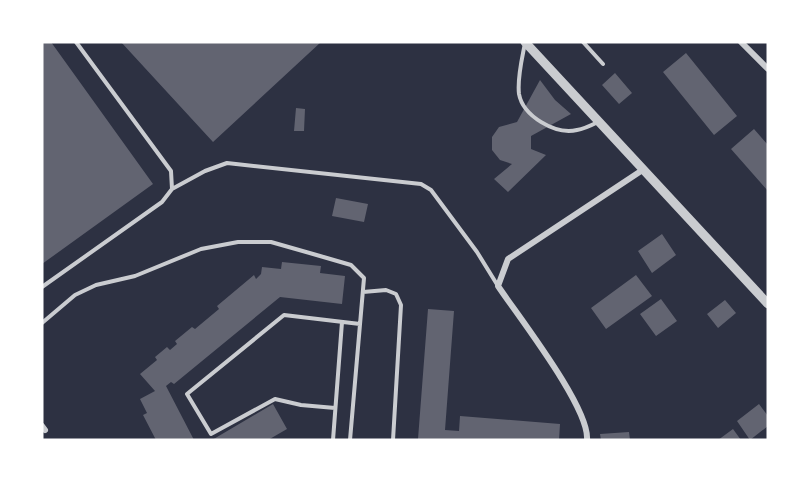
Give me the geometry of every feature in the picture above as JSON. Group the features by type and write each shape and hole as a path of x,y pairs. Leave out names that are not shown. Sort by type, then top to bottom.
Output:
{"street":[{"path":"525,42 768,304"},
{"path":"741,42 768,69"},
{"path":"587,440 588,436 581,412 498,286 508,259 644,169"}],"lane":[{"path":"76,42 171,171 172,189"},
{"path":"525,42 519,92 521,100 535,117 551,128 565,131 576,130 599,122"},
{"path":"583,42 603,64"},
{"path":"42,287 162,202 172,189 205,171 227,163 421,184 431,190 477,252 498,286"},
{"path":"42,323 75,295 96,285 135,276 201,249 238,243 271,242 351,265 364,278 350,440"},
{"path":"363,292 386,290 396,294 401,305 393,440"},
{"path":"335,408 301,405 275,399 211,434 187,394 284,315 360,324"},
{"path":"333,440 342,322"}],"building":[{"path":"42,42 51,42 153,184 42,264"},
{"path":"121,42 321,42 213,142"},
{"path":"686,53 737,116 714,135 663,72"},
{"path":"615,73 632,93 619,104 602,85"},
{"path":"540,80 555,100 571,114 531,136 531,149 546,155 508,192 494,179 512,164 500,160 492,150 492,137 499,127 517,122"},
{"path":"296,108 305,109 304,131 294,131"},
{"path":"754,129 768,145 768,191 731,149"},
{"path":"336,198 368,204 364,222 332,216"},
{"path":"662,234 676,255 652,273 638,251"},
{"path":"282,262 321,266 320,273 345,276 342,304 280,297 174,384 171,382 166,386 194,440 156,440 143,415 147,413 140,399 155,391 140,374 157,360 155,357 167,347 170,350 177,344 175,341 192,327 195,329 219,309 217,306 254,275 256,279 261,274 262,267 281,269"},
{"path":"636,275 652,296 606,329 591,308"},
{"path":"661,299 677,321 656,336 640,314"},
{"path":"725,300 736,313 718,328 707,314"},
{"path":"428,309 454,311 445,430 459,431 460,416 560,424 559,440 418,439"},
{"path":"273,404 287,429 268,440 212,440"},
{"path":"759,404 768,416 768,426 750,440 737,421"},
{"path":"733,429 741,440 718,440"},
{"path":"629,432 630,440 601,440 600,434"}]}
